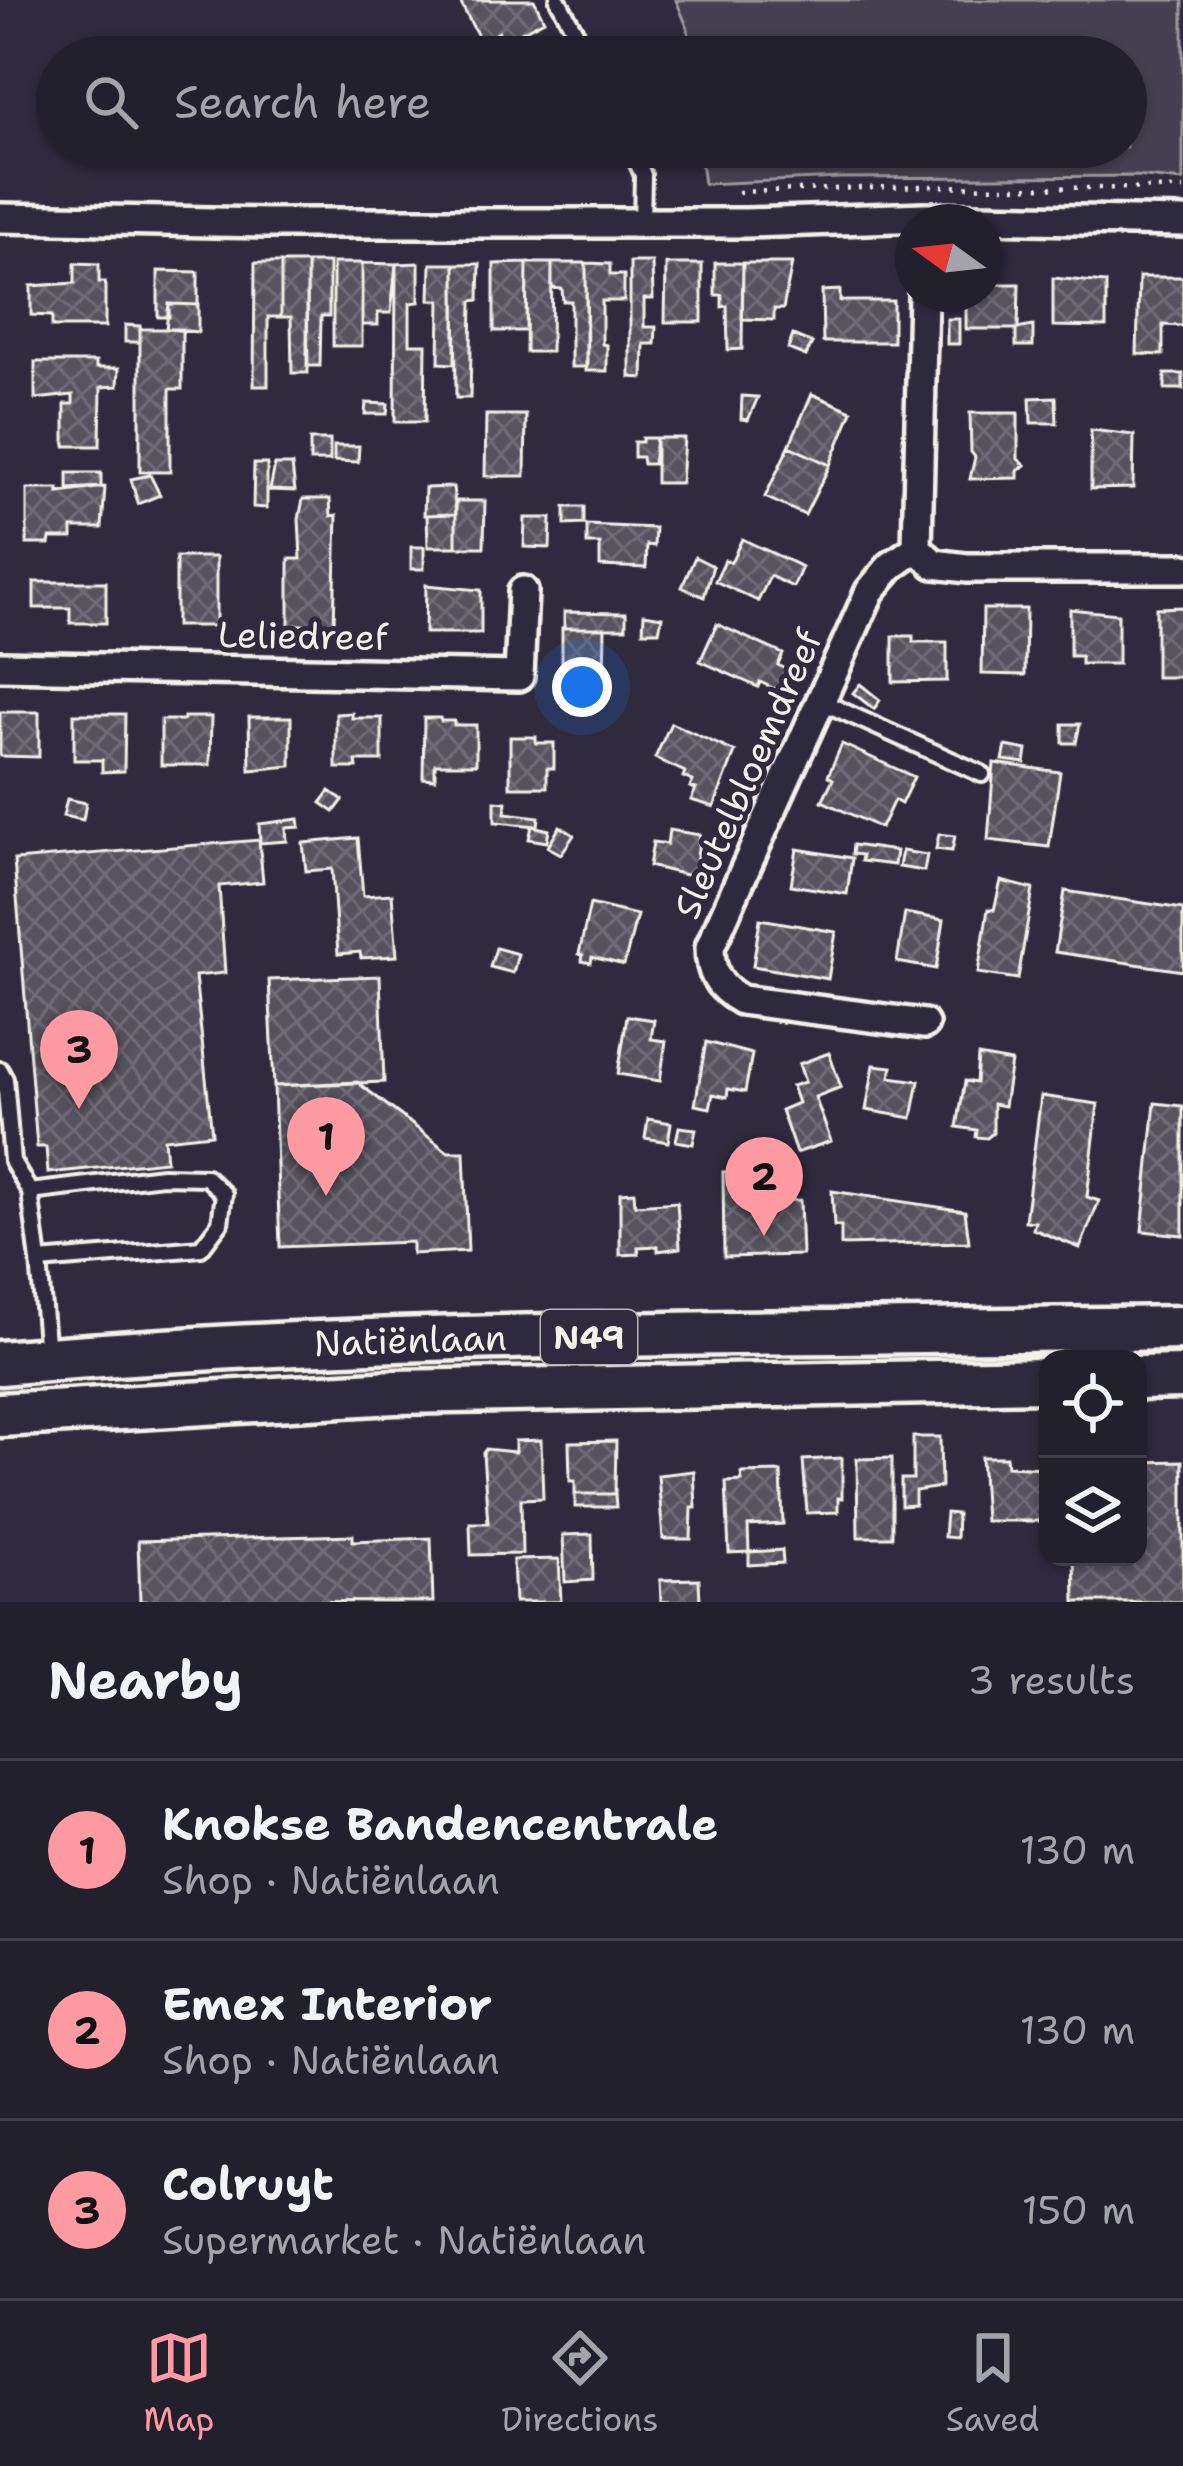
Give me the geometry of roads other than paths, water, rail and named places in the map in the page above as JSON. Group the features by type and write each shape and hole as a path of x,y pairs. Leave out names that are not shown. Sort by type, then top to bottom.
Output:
{"main road":[{"name":"Natiënlaan","path":"0,1364 391,1340 1183,1328"},
{"path":"1147,1378 1183,1377"},
{"name":"Natiënlaan","path":"0,1414 394,1392 1039,1380"}],"street":[{"path":"0,218 268,224 895,219"},
{"path":"1003,220 1183,222"},
{"path":"923,312 917,548 934,564 967,568 1183,568"},
{"name":"Sleutelbloemdreef","path":"917,548 891,566 870,591 722,916 710,947 710,970 724,991 741,1000 924,1024"},
{"name":"Leliedreef","path":"0,665 519,676 523,591"}],"lane":[{"path":"558,0 578,36"},
{"path":"640,168 642,223"},
{"path":"820,701 982,774"},
{"path":"0,1070 5,1079 11,1161 30,1192 47,1359"},
{"path":"30,1192 162,1176 206,1177 224,1194 220,1223 201,1248 39,1261"}],"place":[{"name":"Colruyt","path":"79,1109"},
{"name":"Knokse Bandencentrale","path":"326,1196"},
{"name":"Emex Interior","path":"764,1236"}]}
